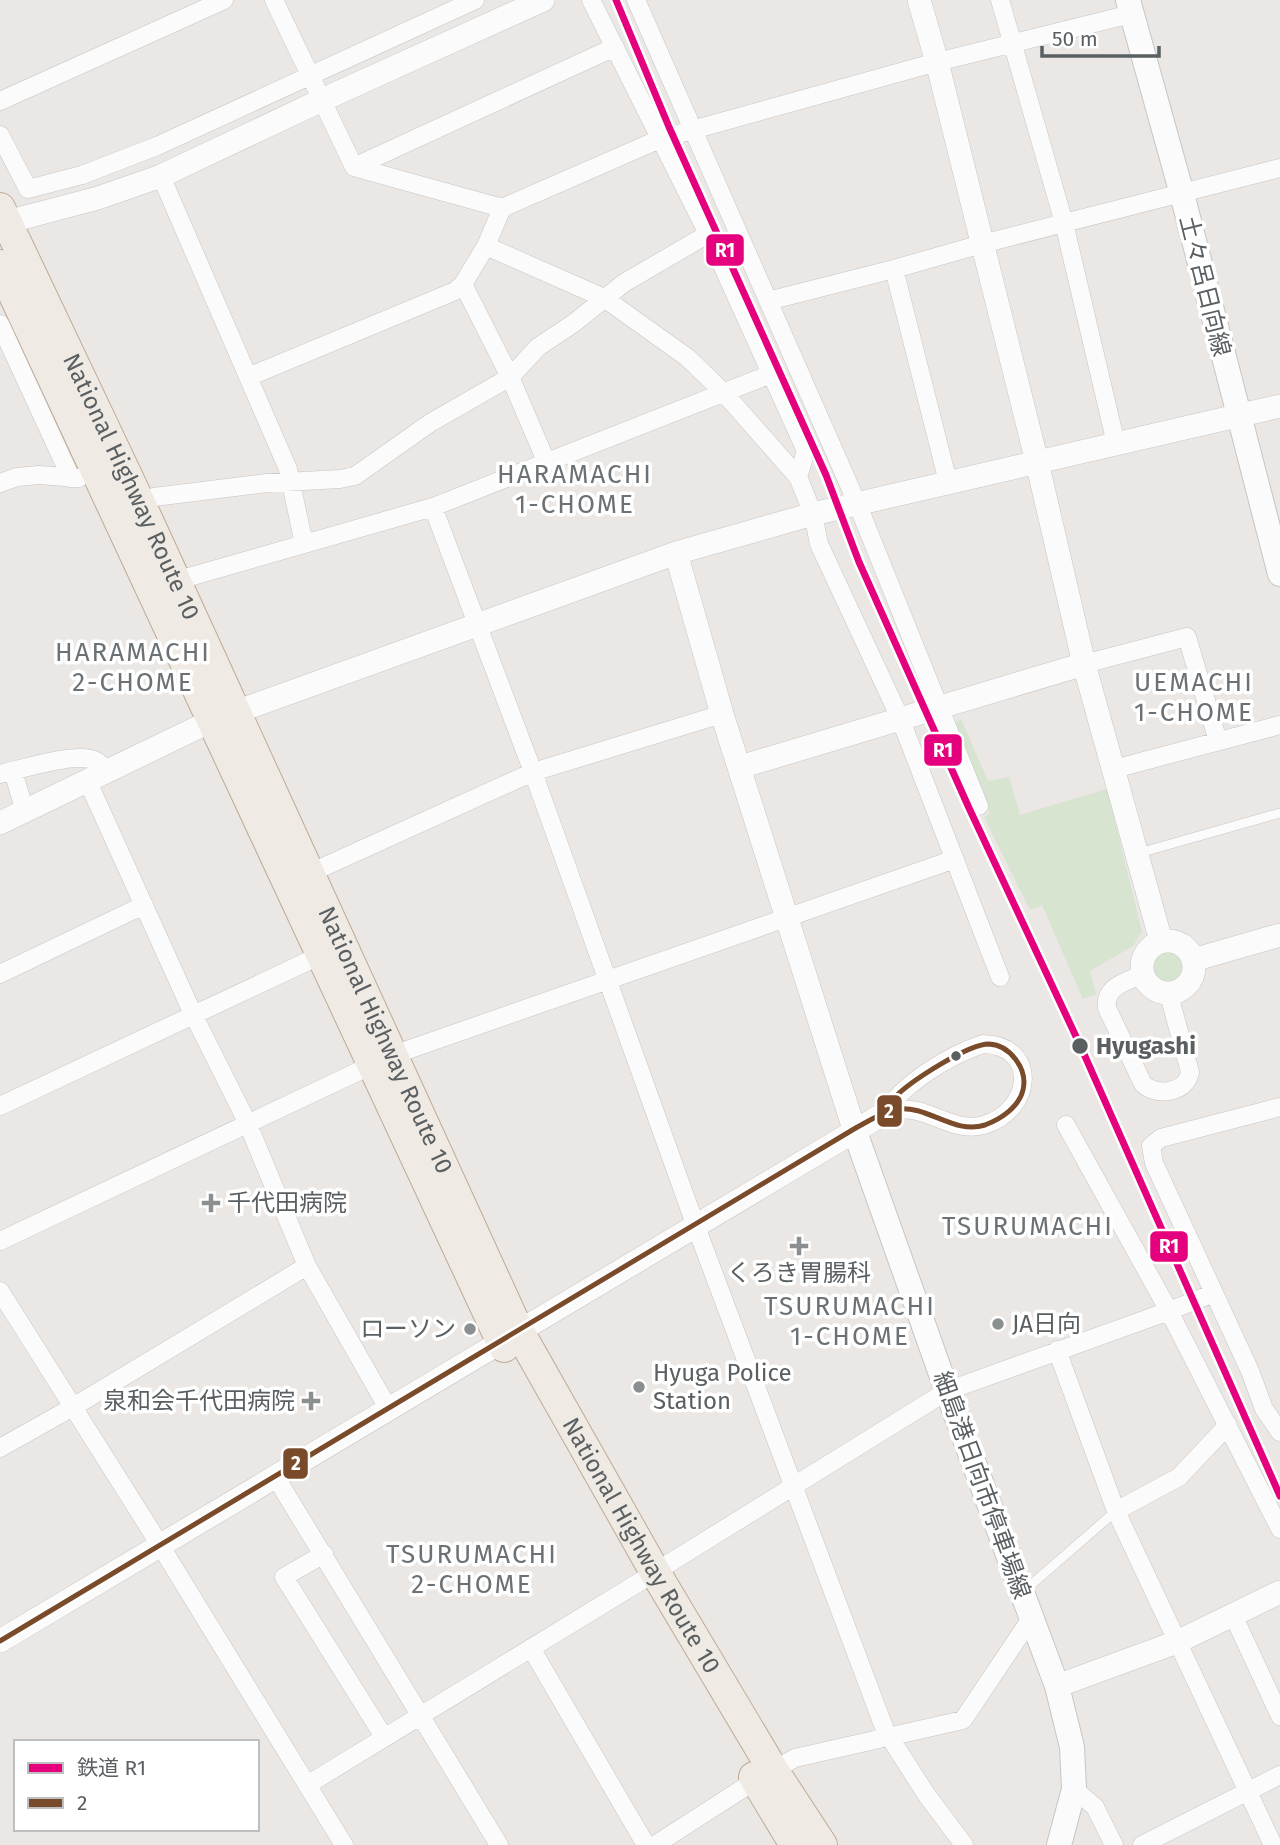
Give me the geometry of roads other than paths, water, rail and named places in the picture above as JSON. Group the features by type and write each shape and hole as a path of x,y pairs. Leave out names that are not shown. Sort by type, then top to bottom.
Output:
{"highway":[{"name":"National Highway Route 10","path":"2,218 175,581 223,716 321,955 383,1060"},
{"name":"National Highway Route 10","path":"0,265 85,475 223,716 308,874 383,1060 509,1336 764,1775 795,1845"},
{"name":"National Highway Route 10","path":"764,1775 822,1845"}],"main road":[{"name":"土々呂日向線","path":"1129,7 1182,194 1238,416 1274,526 1280,574"},
{"name":"細島港日向市停車場線","path":"854,1129 947,1391 1057,1686 1072,1747 1074,1789 1059,1845"}],"street":[{"path":"0,101 224,0"},
{"path":"274,0 354,167 502,208 660,139 1012,43 1129,7"},
{"path":"0,135 28,188 107,167 475,0"},
{"path":"2,218 98,198 162,176 544,0"},
{"path":"592,0 708,234 806,451 798,477"},
{"path":"636,0 857,503 979,806"},
{"path":"919,0 1037,462 1084,664 1161,941"},
{"path":"1000,0 1063,223 1116,444"},
{"path":"354,167 615,47"},
{"path":"768,301 1280,168"},
{"path":"162,176 288,469 304,544"},
{"path":"248,377 455,290 463,284 486,246 502,208"},
{"path":"140,503 154,497 267,483 340,480 355,476 430,423 510,377 538,347 574,323 624,283 708,234"},
{"path":"486,246 604,298 688,358 724,393 798,477 813,514 819,544 900,718 1000,977"},
{"path":"894,270 948,482"},
{"path":"463,284 510,377 546,461"},
{"path":"0,324 6,352 85,475"},
{"path":"175,581 433,507 771,374"},
{"path":"0,823 223,716 676,553 857,503 1280,406"},
{"path":"0,483 17,477 85,475"},
{"path":"433,507 533,772 695,1224 885,1730 926,1794 964,1845"},
{"path":"676,553 722,714 854,1129"},
{"path":"740,767 939,706 1188,637 1218,741"},
{"path":"308,874 533,772 722,714"},
{"path":"1114,769 1280,725"},
{"path":"25,811 7,773 81,758 97,761 98,777 144,905 193,1014 247,1122 307,1266 388,1408"},
{"path":"0,1241 383,1060 954,859"},
{"path":"0,974 144,905"},
{"path":"1193,960 1280,935"},
{"path":"1161,941 1178,942 1185,946 1193,960 1193,975 1189,982 1171,993 1153,988 1143,974 1143,958 1147,950 1161,941"},
{"path":"0,1106 321,955"},
{"path":"1143,974 1110,991 1106,1000 1107,1008 1143,1084 1158,1093 1184,1085 1190,1072 1171,993"},
{"path":"0,1641 854,1129 899,1109 916,1111 952,1124 981,1126 1009,1112 1023,1090 1023,1076 1015,1057 1007,1049 983,1044 966,1049 906,1087 894,1098 885,1113"},
{"path":"1280,1107 1161,1138 1152,1146 1154,1163 1250,1371 1264,1409 1280,1432"},
{"path":"1066,1125 1169,1311 1280,1529"},
{"path":"0,1448 307,1266"},
{"path":"0,1291 344,1845"},
{"path":"307,1785 947,1391 1214,1293"},
{"path":"1057,1350 1116,1511 1273,1845"},
{"path":"1116,1511 1179,1477 1228,1425"},
{"path":"275,1476 499,1845"},
{"path":"324,1553 284,1577 384,1737"},
{"path":"1057,1686 1178,1642 1280,1592"},
{"path":"1233,1615 1280,1716"},
{"path":"655,1845 795,1758 963,1720 1032,1617"},
{"path":"531,1648 646,1845"},
{"path":"1142,1845 1280,1775"},
{"path":"1074,1789 1096,1807 1114,1845"}],"lane":[{"path":"1137,853 1280,813"},
{"path":"1022,1593 1116,1511"}],"rail line":[{"name":"R1","path":"616,0 669,127 826,475 859,562 969,808 1080,1045 1280,1496"}],"place":[{"name":"Hyugashi","path":"1080,1046"},
{"name":"千代田病院","path":"211,1203"},
{"name":"くろき胃腸科","path":"799,1246"},
{"name":"JA日向","path":"998,1324"},
{"name":"ローソン","path":"470,1329"},
{"name":"Hyuga Police Station","path":"639,1387"},
{"name":"泉和会千代田病院","path":"311,1401"}],"district":[{"name":"HARAMACHI 1-CHOME","path":"575,489"},
{"name":"HARAMACHI 2-CHOME","path":"133,667"},
{"name":"UEMACHI 1-CHOME","path":"1194,697"},
{"name":"TSURUMACHI","path":"1028,1226"},
{"name":"TSURUMACHI 1-CHOME","path":"850,1321"},
{"name":"TSURUMACHI 2-CHOME","path":"472,1569"}]}
